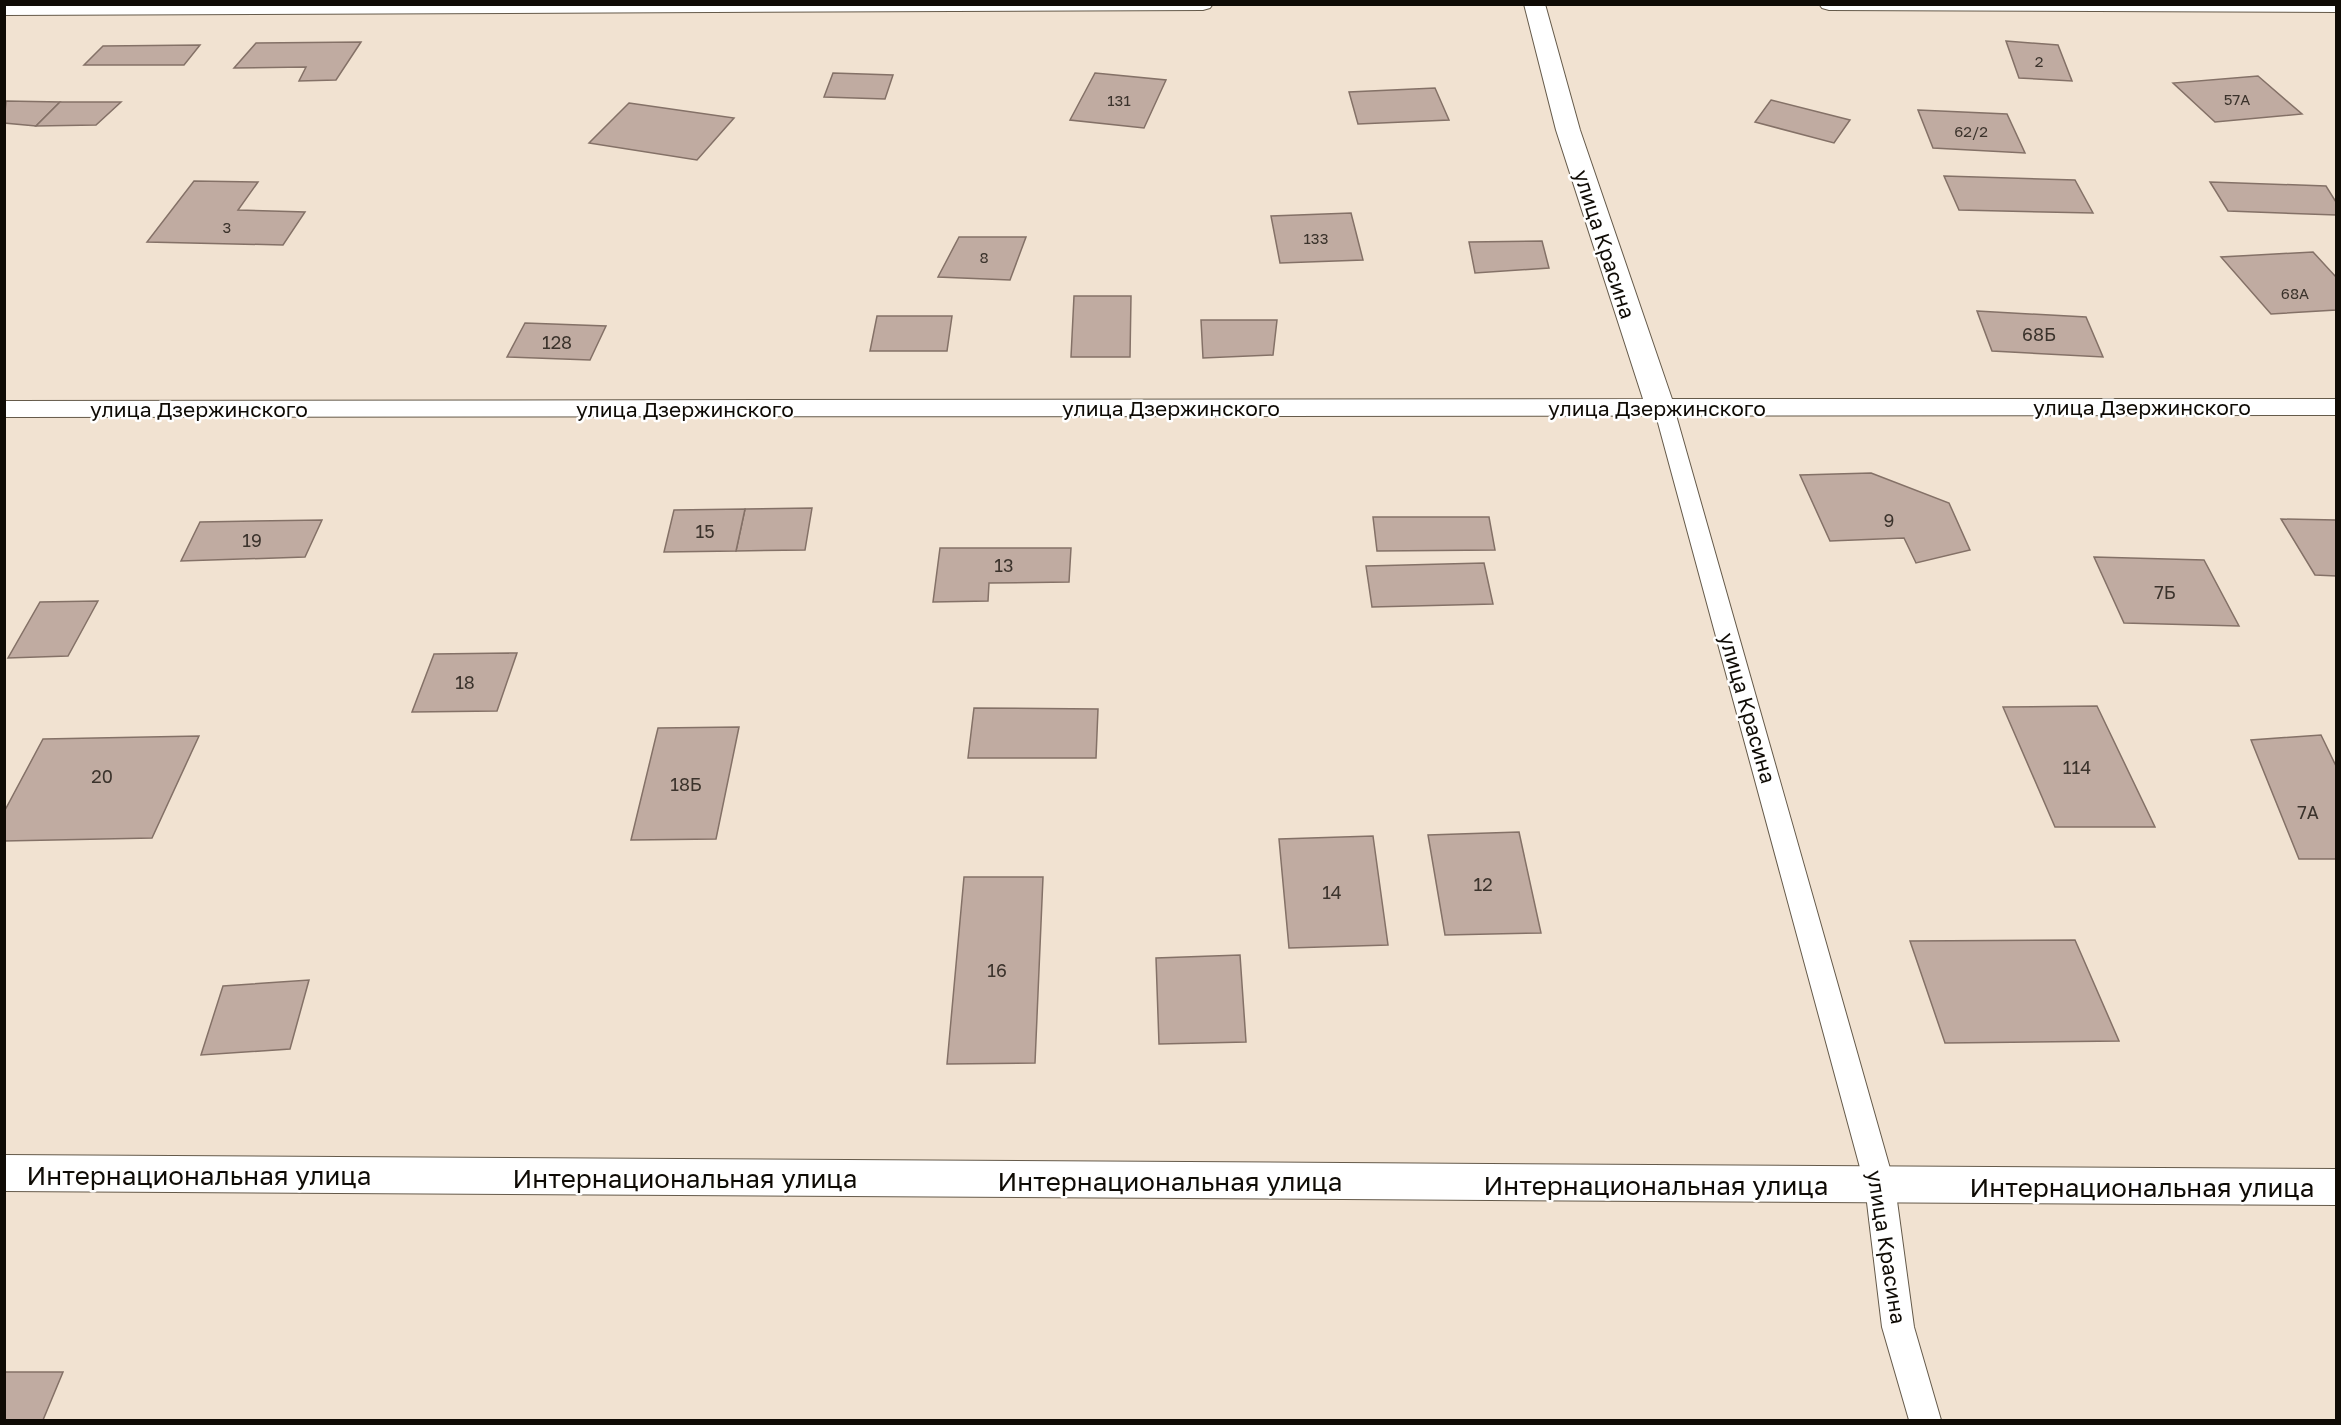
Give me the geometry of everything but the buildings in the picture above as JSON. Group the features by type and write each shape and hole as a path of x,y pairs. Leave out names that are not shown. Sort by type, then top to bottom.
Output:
{"street":[{"path":"4,9 1203,4"},
{"name":"улица Красина","path":"1534,4 1568,130 1655,396 1664,408"},
{"path":"1829,4 2337,6"},
{"name":"улица Дзержинского","path":"4,409 2337,407"},
{"name":"Интернациональная улица","path":"4,1173 2337,1187"}],"lane":[{"name":"улица Красина","path":"1664,408 1881,1186 1898,1327 1925,1420"}]}
